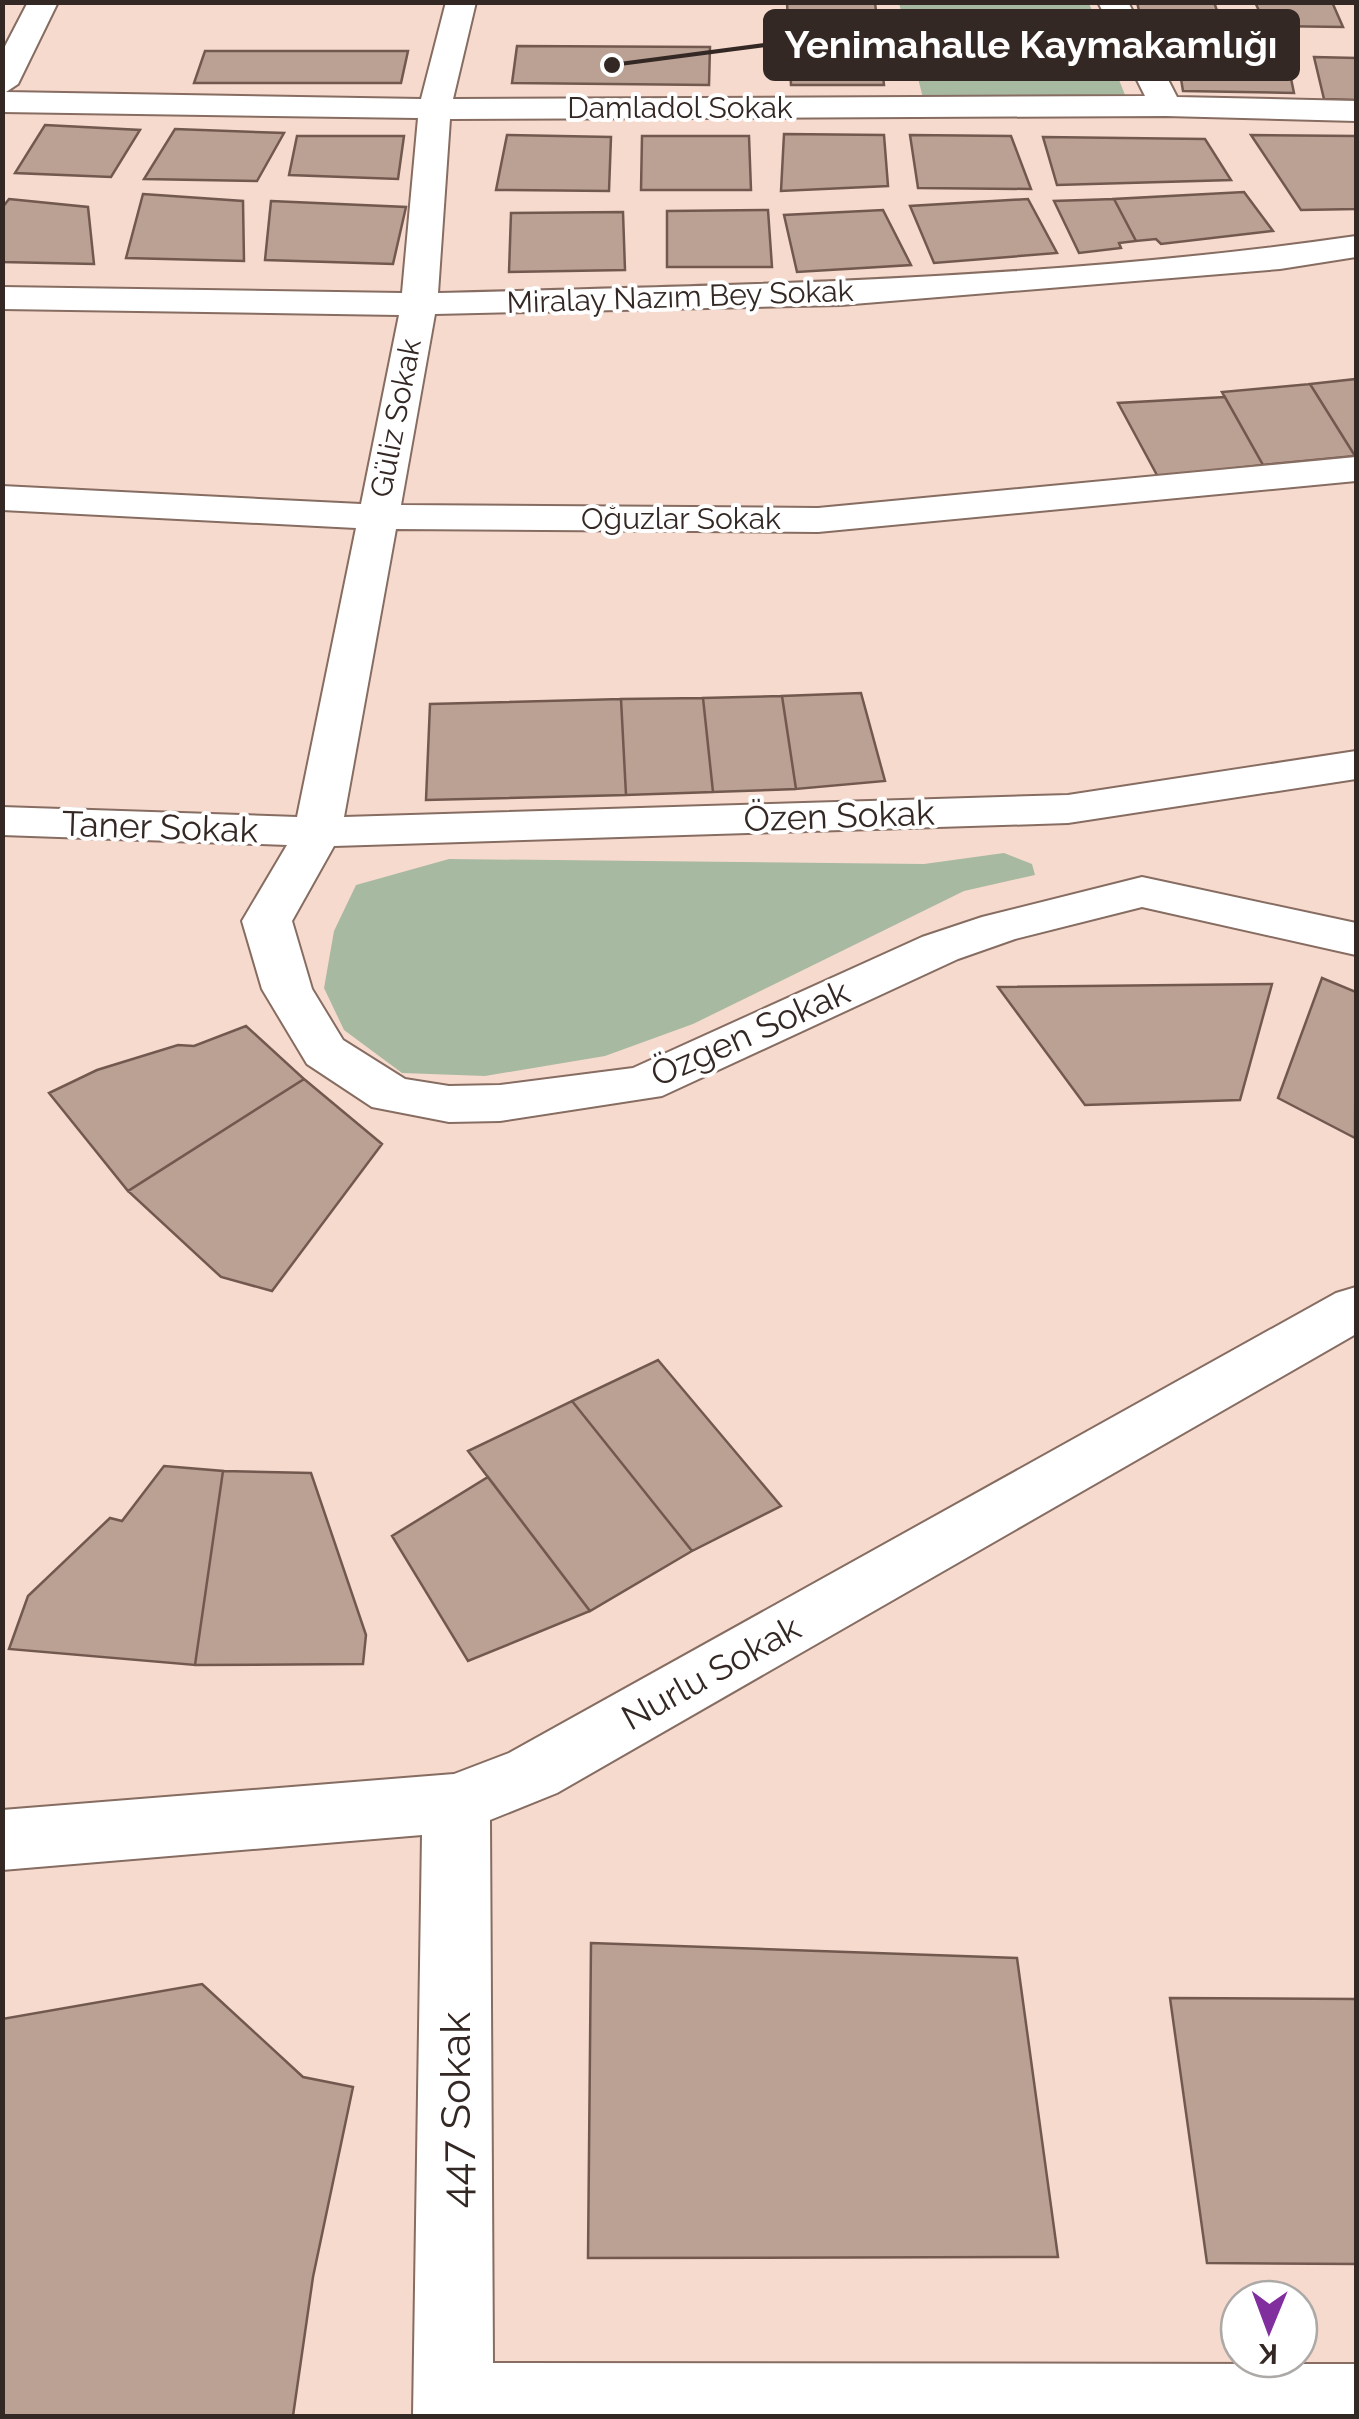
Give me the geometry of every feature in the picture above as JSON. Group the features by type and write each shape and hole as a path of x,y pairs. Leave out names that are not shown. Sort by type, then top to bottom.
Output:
{"street":[{"path":"2,84 43,2"},
{"name":"Güliz Sokak","path":"318,832 419,304 436,109 461,2"},
{"path":"1114,2 1166,106"},
{"name":"Damladol Sokak","path":"2,102 436,109 1166,106 1356,110"},
{"name":"Miralay Nazım Bey Sokak","path":"2,298 419,304 840,294 1280,258 1356,247"},
{"name":"Oğuzlar Sokak","path":"2,498 376,517 818,520 1356,468"},
{"name":"Özen Sokak","path":"318,832 1068,809 1356,765"},
{"name":"Taner Sokak","path":"2,822 318,832"},
{"name":"Özgen Sokak","path":"318,832 267,922 286,990 325,1052 392,1094 449,1104 500,1103 643,1084 940,948 999,928 1142,892 1356,939"},
{"name":"Nurlu Sokak","path":"2,1840 456,1803 533,1773 1356,1308"},
{"name":"447 Sokak","path":"453,2410 456,1803"},
{"path":"453,2410 1356,2404"}],"green space":[{"path":"899,3 1089,3 1125,95 923,98"},
{"path":"1004,853 1032,864 1035,875 964,891 693,1024 605,1056 485,1076 402,1073 344,1030 324,988 334,931 356,885 449,859 924,864"}],"building":[{"path":"787,2 875,2 884,85 791,85"},
{"path":"1137,2 1214,2 1223,28 1143,28"},
{"path":"1255,2 1332,2 1343,27 1266,26"},
{"path":"1175,42 1284,45 1294,93 1183,91"},
{"path":"517,46 710,47 709,85 512,83"},
{"path":"205,51 408,51 401,83 194,83"},
{"path":"1314,57 1356,58 1356,100 1324,99"},
{"path":"45,125 140,130 111,177 15,173"},
{"path":"175,129 284,133 257,181 144,179"},
{"path":"784,134 884,135 888,186 781,191"},
{"path":"507,135 611,137 609,191 496,190"},
{"path":"910,135 1011,136 1031,189 918,188"},
{"path":"1251,135 1356,136 1356,209 1301,210"},
{"path":"297,136 404,136 398,179 289,175"},
{"path":"642,136 749,136 751,190 641,190"},
{"path":"1043,137 1205,139 1231,180 1057,185"},
{"path":"1244,192 1273,231 1161,244 1156,239 1136,241 1114,199"},
{"path":"143,194 243,201 244,261 126,258"},
{"path":"9,199 88,207 94,264 2,262 2,208"},
{"path":"1028,199 1057,253 934,263 910,206"},
{"path":"1114,199 1136,241 1119,243 1121,248 1079,253 1054,201"},
{"path":"271,201 406,207 393,264 265,260"},
{"path":"768,210 772,267 667,267 667,211"},
{"path":"883,210 911,265 797,272 784,215"},
{"path":"623,212 625,270 509,272 511,213"},
{"path":"1356,379 1356,456 1355,456 1310,384"},
{"path":"1310,384 1355,456 1263,465 1222,392"},
{"path":"1225,397 1263,465 1158,477 1118,403"},
{"path":"861,693 885,781 796,789 782,696"},
{"path":"782,696 796,789 713,792 703,698"},
{"path":"703,698 713,792 626,795 621,699"},
{"path":"621,699 626,795 426,800 430,704"},
{"path":"1322,978 1356,992 1355,1138 1278,1098"},
{"path":"1272,984 1240,1100 1085,1105 998,987"},
{"path":"246,1026 304,1079 128,1191 49,1093 97,1070 178,1045 194,1046"},
{"path":"304,1079 382,1144 272,1291 221,1277 128,1191"},
{"path":"658,1360 781,1506 692,1551 572,1401"},
{"path":"572,1401 692,1551 590,1611 468,1451"},
{"path":"164,1466 223,1471 195,1665 9,1649 28,1596 110,1518 122,1521"},
{"path":"223,1471 311,1473 366,1635 363,1664 195,1665"},
{"path":"488,1477 590,1611 468,1661 392,1536"},
{"path":"591,1943 1017,1958 1058,2257 588,2258"},
{"path":"202,1984 303,2077 353,2087 313,2277 293,2416 2,2416 2,2019"},
{"path":"1170,1998 1356,1999 1356,2264 1207,2263"}],"place":[{"name":"Yenimahalle Kaymakamlığı","path":"612,65"}]}
